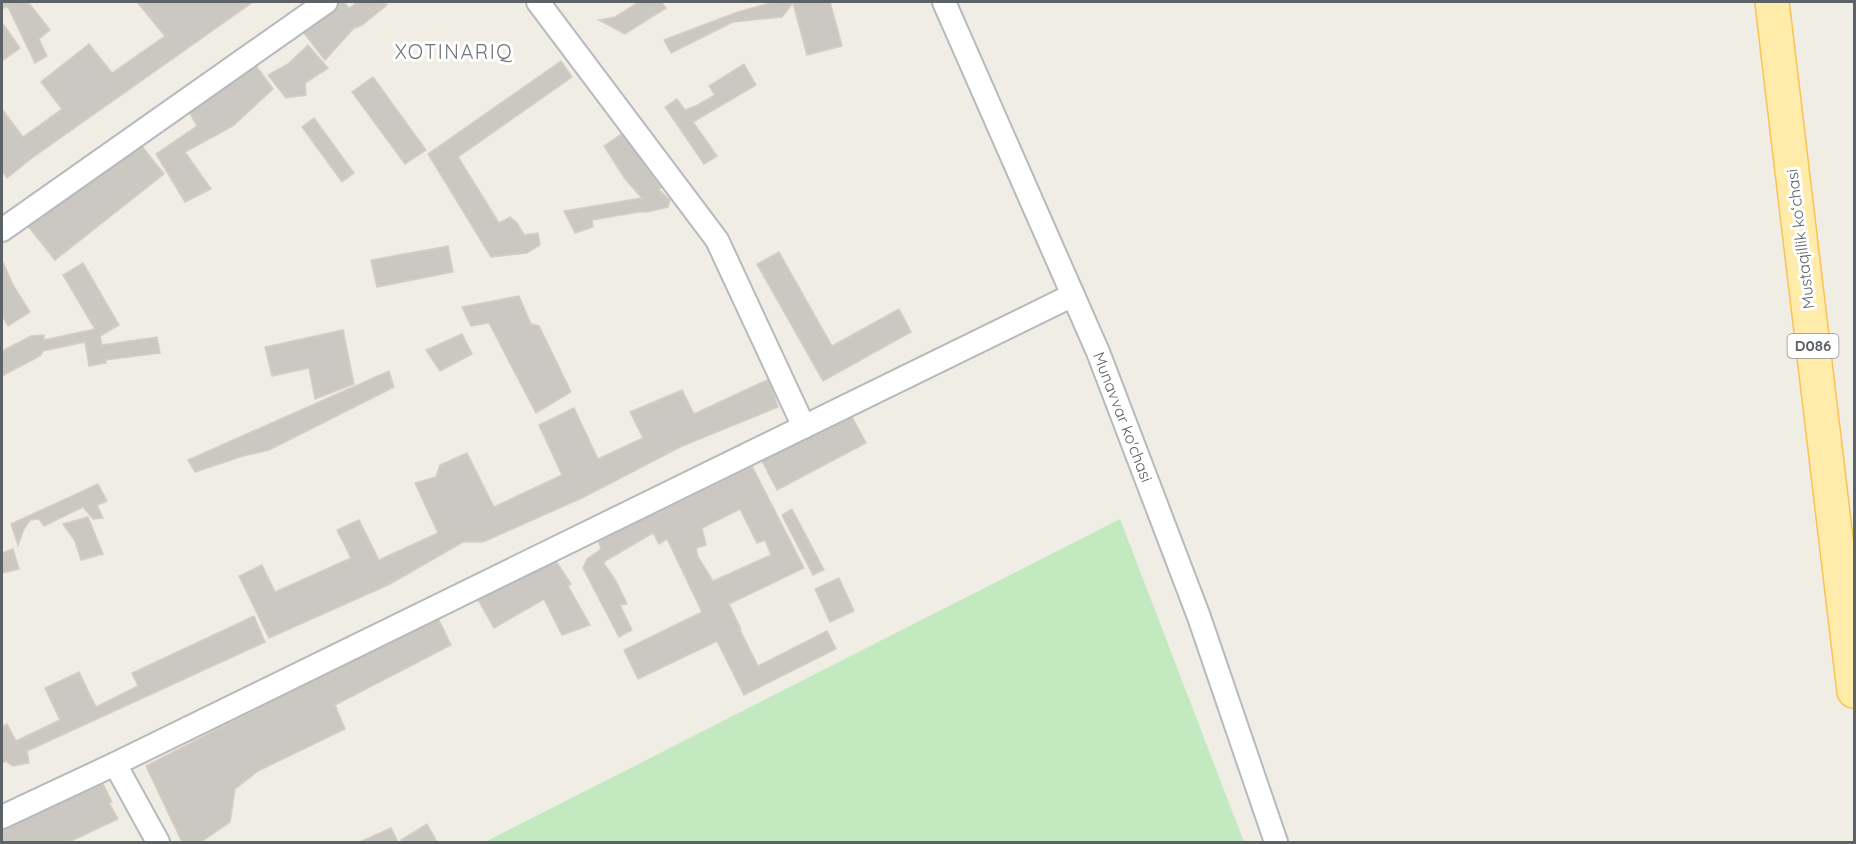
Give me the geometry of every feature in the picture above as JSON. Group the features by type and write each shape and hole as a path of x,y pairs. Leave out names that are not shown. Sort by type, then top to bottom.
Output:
{"main road":[{"name":"Mustaqillik koʻchasi","path":"1772,2 1854,691"}],"street":[{"path":"2,230 326,2"},
{"path":"538,2 717,240 804,427"},
{"name":"Munavvar ko'chasi","path":"944,2 1098,352 1199,617 1276,843"},
{"path":"2,817 1073,296"},
{"path":"115,764 158,843"}],"green space":[{"path":"1120,519 1244,842 485,842"}],"building":[{"path":"2,2 28,2 50,30 39,39 47,56 35,63 8,7 2,8"},
{"path":"137,2 253,2 7,178 2,171 2,109 23,137 62,109 41,82 89,44 112,73 165,36"},
{"path":"334,2 344,2 349,8 355,4 354,2 384,2 387,5 362,25 354,28 325,60 300,28"},
{"path":"639,2 661,2 666,8 625,34 599,20 615,17"},
{"path":"773,2 830,2 842,46 807,55 793,3 782,17 733,22 671,53 664,40 735,13"},
{"path":"4,25 20,48 2,61 2,26"},
{"path":"308,45 328,68 305,83 306,95 286,98 268,75 288,64"},
{"path":"561,61 572,77 458,157 499,223 510,217 517,223 524,235 538,233 540,245 527,253 491,257 428,154"},
{"path":"254,63 273,89 233,126 185,152 211,189 185,202 156,154 197,126 187,108"},
{"path":"744,64 756,85 693,122 717,156 704,164 665,107 677,99 685,110 698,105 715,95 709,86"},
{"path":"373,77 426,150 405,164 352,92"},
{"path":"314,118 354,173 342,182 302,127"},
{"path":"623,133 661,188 659,190 670,200 668,207 592,220 593,227 575,233 564,211 642,198 625,179 604,146"},
{"path":"137,140 164,174 55,260 27,225"},
{"path":"448,246 453,272 377,287 371,260"},
{"path":"779,252 832,346 899,309 911,332 823,381 757,264"},
{"path":"2,260 13,285 30,312 8,326 2,315"},
{"path":"83,263 119,325 100,336 102,345 157,337 160,353 105,360 106,363 89,366 85,342 43,351 40,356 2,376 2,351 31,336 44,335 44,340 95,329 63,275"},
{"path":"519,296 531,324 539,326 571,392 536,413 489,323 471,326 462,307"},
{"path":"343,330 354,384 315,399 309,368 272,376 265,347"},
{"path":"462,334 472,354 440,371 426,350"},
{"path":"389,371 394,387 269,450 195,472 188,460"},
{"path":"769,379 778,407 680,447 584,497 483,542 463,542 390,584 269,638 239,576 262,565 275,592 351,558 337,530 359,520 379,560 438,533 415,483 436,477 440,465 467,453 494,507 562,475 539,425 574,408 598,459 643,438 630,412 682,390 694,414"},
{"path":"849,411 866,443 777,490 760,457"},
{"path":"752,466 804,568 729,604 740,630 758,666 827,631 836,649 744,695 717,641 638,679 624,650 702,612 667,539 659,544 653,533 605,561 604,564 616,581 627,604 620,605 632,630 619,637 583,568 587,559 601,549 597,537 651,510 655,514","holes":["740,509 757,543 765,540 771,555 713,581 698,557 696,548 706,545 702,528"]},
{"path":"98,484 107,501 97,505 103,518 93,519 83,507 44,526 39,519 30,520 18,545 11,524"},
{"path":"792,509 824,570 813,575 782,515"},
{"path":"88,517 103,554 81,560 75,541 63,524"},
{"path":"13,549 19,569 2,573 2,553"},
{"path":"556,561 571,584 568,586 590,625 562,635 544,599 494,628 476,596"},
{"path":"839,578 854,611 830,622 815,589"},
{"path":"254,616 265,642 27,751 29,763 13,766 6,761 2,763 2,727 7,724 16,741 60,720 45,688 79,672 96,707 138,686 132,673"},
{"path":"437,616 451,645 335,705 345,729 258,771 235,789 230,822 201,842 182,842 146,766"},
{"path":"101,780 112,802 109,803 118,819 69,842 2,842 2,830"},
{"path":"427,824 437,842 402,842 401,840"},
{"path":"391,828 398,842 360,842"}],"district":[{"name":"XOTINARIQ","path":"454,52"}]}
